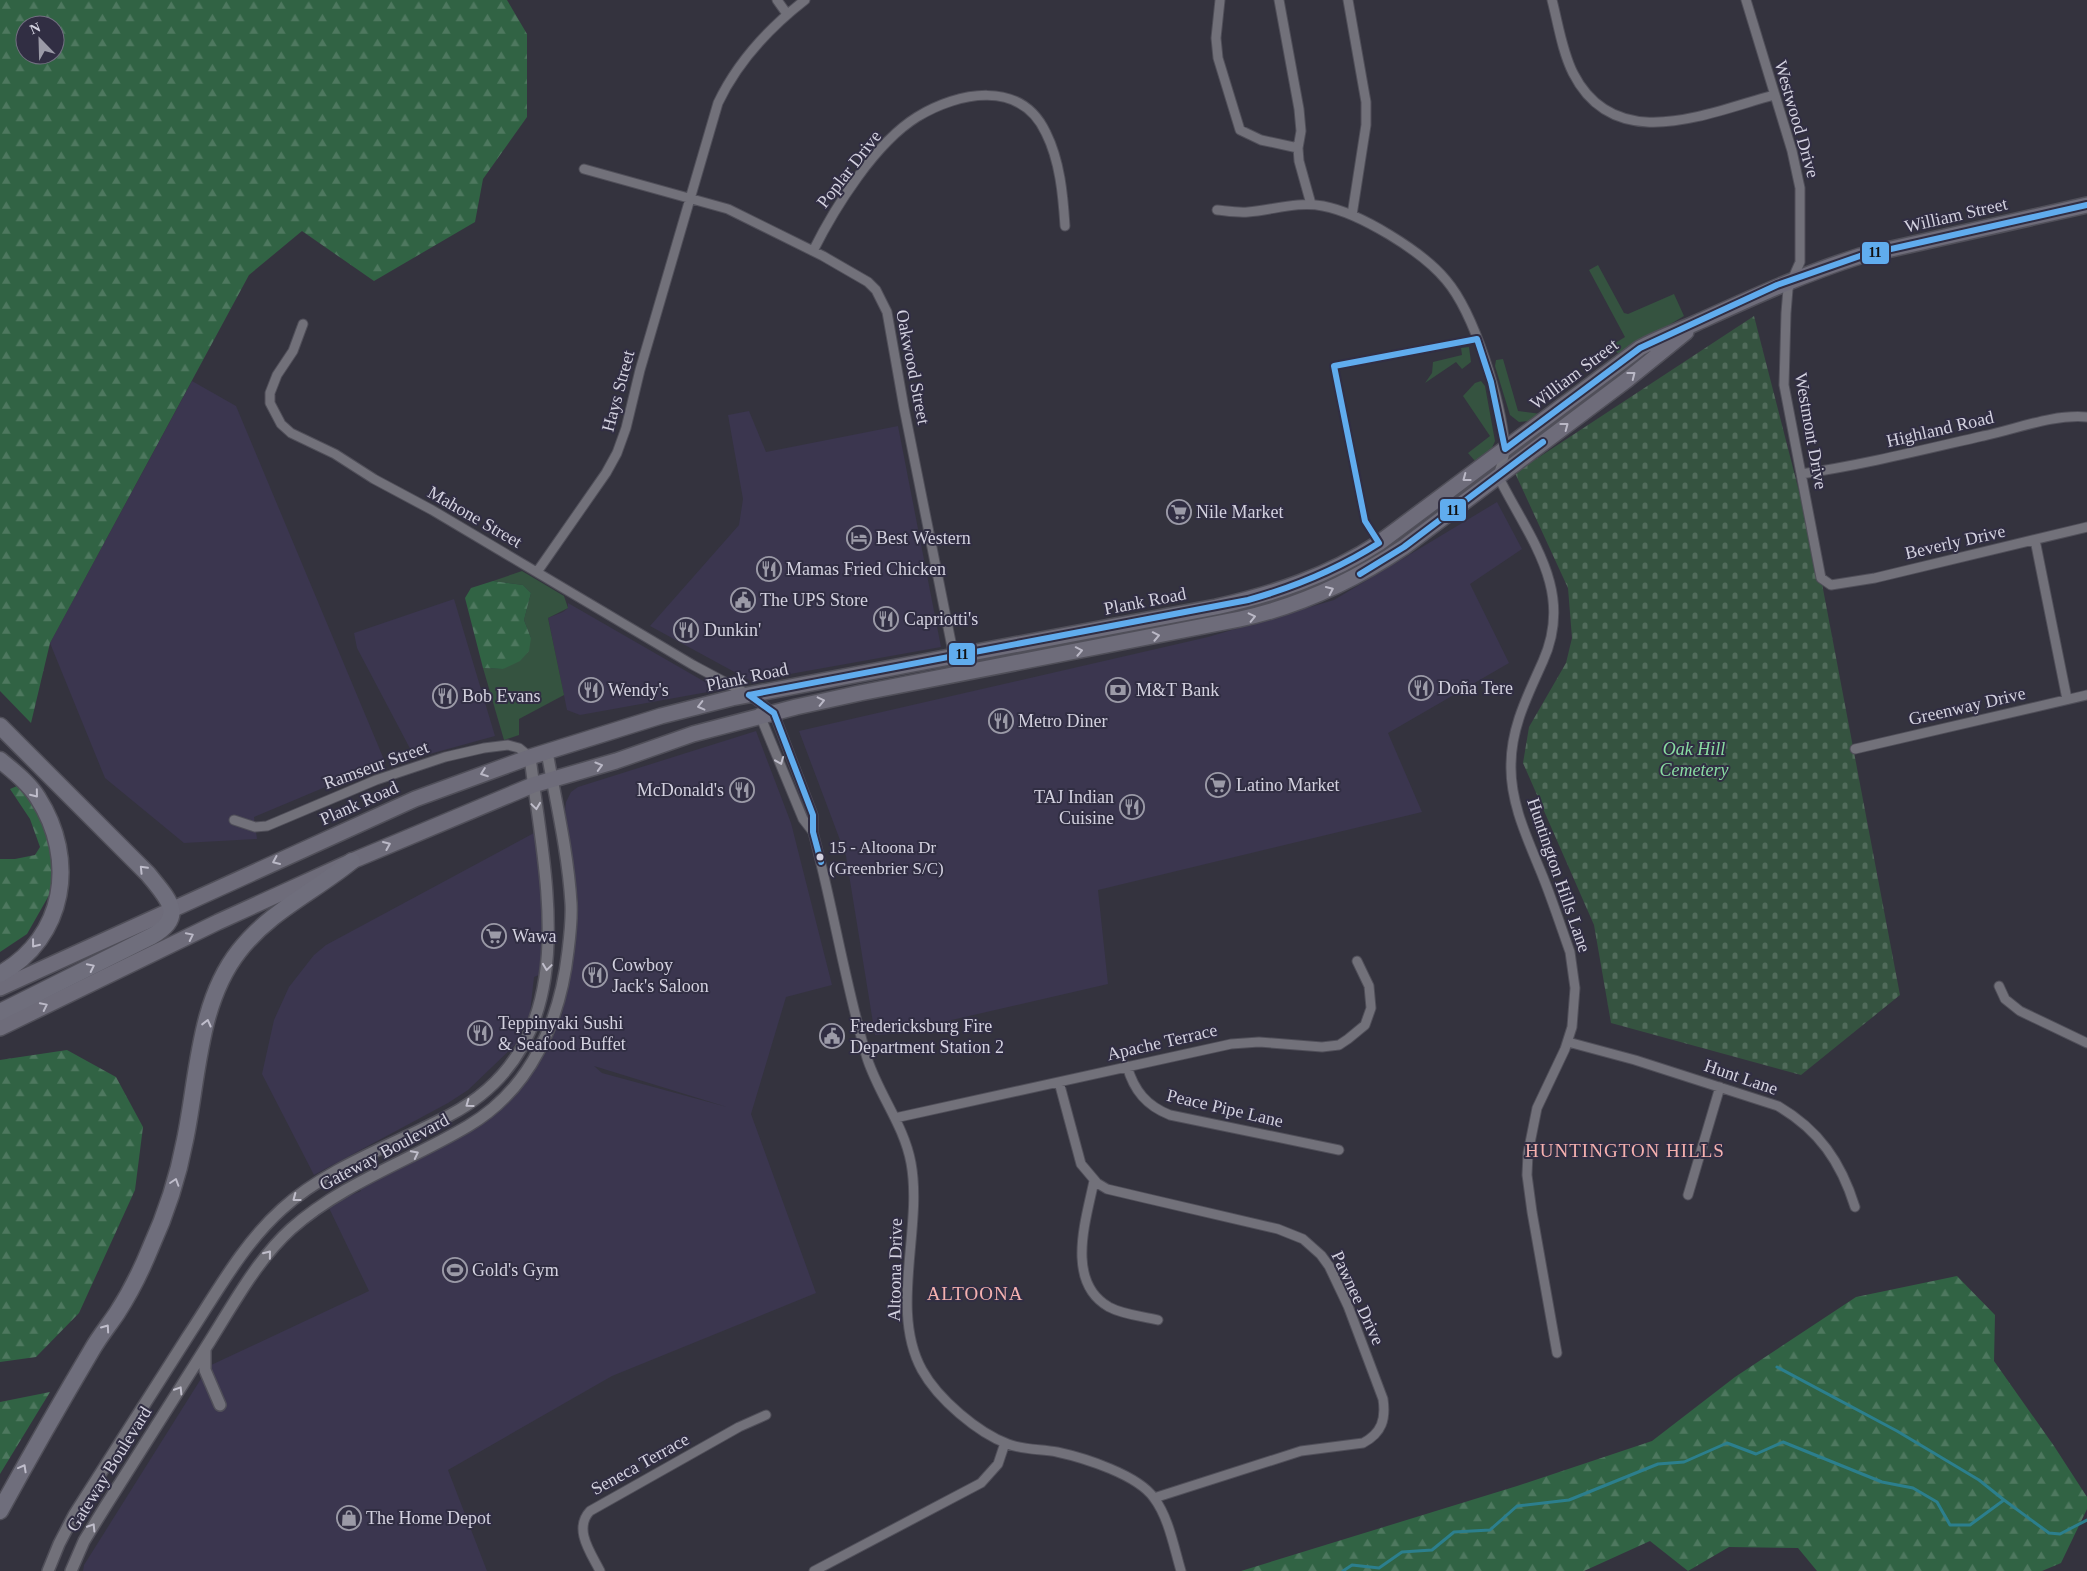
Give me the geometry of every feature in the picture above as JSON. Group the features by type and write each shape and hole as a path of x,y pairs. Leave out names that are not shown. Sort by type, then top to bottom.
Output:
{"highway":[{"name":"William Street","path":"1505,449 1640,348 1794,278 1860,256 2087,205"},
{"name":"William Street","path":"1498,476 1628,379 1696,323"},
{"name":"Plank Road","path":"0,988 384,812 530,757 661,716 749,695 1248,600 1306,582 1379,543 1505,449"},
{"name":"Plank Road","path":"0,1028 218,922 352,861 533,786 616,761 693,734 768,714 860,693 1240,620 1270,613 1314,598 1345,583 1387,558 1498,476"},
{"path":"1050,656 1052,646 1079,633"},
{"path":"998,666 1015,654 1018,644"},
{"path":"0,726 148,874 171,908 172,919 167,928 0,1012"},
{"path":"0,760 38,796 54,825 60,851 62,878 58,902 48,927 31,950 0,974"},
{"path":"0,1511 94,1347 118,1312 151,1248 178,1171 206,1028 216,991 228,966 239,950 270,918 291,902 324,883 352,861"}],"street":[{"path":"777,0 788,14"},
{"name":"Hays Street","path":"537,572 606,473 617,453 626,428 640,370 689,198 718,103 727,82 740,63 788,14 806,0"},
{"path":"1220,0 1216,38 1218,58 1240,130 1261,140 1298,148"},
{"path":"1280,0 1300,110 1299,161 1311,204"},
{"path":"1348,0 1366,102 1366,125 1352,215"},
{"path":"1552,0 1569,64 1579,83 1600,106 1627,120 1652,124 1672,122 1774,95"},
{"name":"Westwood Drive","path":"1746,0 1792,151 1800,188 1800,262 1794,278"},
{"name":"Poplar Drive","path":"813,251 846,194 880,151 898,132 924,114 960,99 978,95 1000,96 1018,103 1038,119 1051,145 1062,191 1065,226"},
{"name":"Oakwood Street","path":"584,169 728,209 813,251 868,282 880,296 887,312 904,408 954,657"},
{"path":"1218,210 1247,212 1311,204 1329,207 1352,215 1376,227 1423,259 1444,278 1457,295 1471,321 1492,382 1505,449 1498,476"},
{"name":"Westmont Drive","path":"1794,278 1788,289 1784,385 1821,578 1831,585"},
{"name":"Mahone Street","path":"303,324 293,352 277,375 270,393 270,403 281,424 291,433 335,454 374,479 432,510 693,665 749,695"},
{"name":"Highland Road","path":"1800,474 1873,462 2031,424 2075,416 2087,417"},
{"name":"Huntington Hills Lane","path":"1498,476 1547,573 1555,600 1556,616 1552,638 1517,721 1511,767 1517,806 1570,952 1575,988 1568,1042 1536,1108 1528,1153 1532,1212 1557,1354"},
{"name":"Beverly Drive","path":"1831,585 1875,578 2087,527"},
{"path":"2035,540 2067,699"},
{"path":"749,695 768,714"},
{"name":"Greenway Drive","path":"1855,749 2087,695"},
{"name":"Altoona Drive","path":"768,714 813,815 813,832 866,1053 877,1085 895,1118 908,1149 912,1166 909,1322 917,1358 930,1382 952,1406 970,1422 1005,1443 1024,1449 1076,1457 1137,1482 1154,1498 1172,1540 1181,1571"},
{"name":"Ramseur Street","path":"234,820 255,827 267,826 403,770 484,748 508,745 519,748 530,757"},
{"name":"Gateway Boulevard","path":"71,1571 84,1541 262,1261 290,1231 319,1207 350,1186 458,1132 486,1115 511,1090 535,1058 549,1032 558,1006 563,987 571,922 569,879 548,752"},
{"name":"Gateway Boulevard","path":"48,1571 59,1544 79,1507 228,1275 258,1234 283,1208 320,1181 468,1104 495,1082 520,1049 538,1009 547,971 549,947 549,902 530,757"},
{"name":"Apache Terrace","path":"895,1118 1127,1066 1247,1042 1290,1043 1322,1047 1339,1045 1364,1025 1371,1008 1369,986 1357,961"},
{"path":"1999,986 2005,1000 2020,1011 2087,1043"},
{"name":"Hunt Lane","path":"1568,1042 1778,1106 1810,1127 1823,1141 1835,1158 1856,1207"},
{"name":"Peace Pipe Lane","path":"1127,1066 1134,1086 1141,1096 1158,1110 1170,1115 1339,1150"},
{"path":"1059,1082 1078,1156 1087,1173 1094,1181 1082,1246 1083,1265 1088,1283 1100,1300 1109,1306 1158,1320"},
{"path":"1688,1195 1720,1087"},
{"name":"Pawnee Drive","path":"1094,1181 1116,1191 1278,1229 1294,1234 1312,1245 1333,1274 1384,1399 1386,1415 1381,1427 1370,1439 1363,1443 1301,1451 1154,1498"},
{"path":"205,1349 204,1367 220,1405"},
{"name":"Seneca Terrace","path":"600,1571 582,1530 585,1516 590,1511 739,1427 766,1415"},
{"path":"814,1571 981,1482 998,1464 1005,1443"}],"shaded area":[{"path":"192,381 236,406 385,762 254,817 257,839 184,843 105,778 50,643"},
{"path":"749,411 766,452 898,426 941,647 751,681 650,626 739,525 743,499 728,415"},
{"path":"1497,502 1522,549 1470,584 1509,663 1388,733 1422,812 1098,890 1108,984 891,1034 875,1035 846,856 799,731 1208,637 1334,600"},
{"path":"454,599 495,736 415,758 357,648 354,633"},
{"path":"568,603 719,690 580,715 567,710 548,618 563,612 568,608"},
{"path":"756,731 791,823 832,985 786,997 751,1114 816,1293 612,1376 448,1470 487,1571 83,1571 84,1565 209,1366 369,1291 329,1208 339,1200 361,1191 359,1188 465,1134 493,1115 522,1087 547,1051 562,1014 577,931 578,900 565,810 566,802 571,792 578,787","holes":["594,1066 727,1107 602,1073"]},
{"path":"534,833 544,901 542,965 539,975 534,977 530,1013 515,1045 468,1090 448,1103 314,1175 262,1074 274,1020 289,987 314,955 326,945"}],"green space":[{"path":"0,0 507,0 527,34 527,117 483,179 475,222 374,281 302,231 249,275 50,643 31,723 0,691"},
{"path":"1598,265 1624,313 1628,314 1674,294 1684,316 1619,355 1612,345 1625,337 1589,270"},
{"name":"Oak Hill Cemetery","path":"1754,316 1820,573 1900,995 1801,1075 1611,1023 1594,925 1523,763 1529,727 1566,663 1572,638 1568,588 1515,473"},
{"path":"1469,347 1471,362 1462,369 1456,362 1425,383 1432,373 1433,362 1462,355 1461,348"},
{"path":"1503,359 1518,411 1541,414 1529,421 1519,422 1510,415 1495,366 1496,360"},
{"path":"1481,381 1485,386 1495,441 1492,448 1475,461 1468,453 1490,436 1463,396 1475,383"},
{"path":"522,571 564,596 568,608 548,618 564,695 519,719 519,735 504,740 483,668 503,669 531,638 524,620 531,593 523,585 493,581"},
{"path":"493,581 523,585 531,593 524,620 531,638 529,651 520,661 503,669 483,668 465,598 471,588"},
{"path":"17,786 28,797 49,831 52,853 52,890 27,934 0,952 0,859 15,859 35,855 40,847 30,819 10,789"},
{"path":"67,1050 116,1077 143,1127 135,1190 79,1313 36,1357 0,1362 0,1060"},
{"path":"1957,1276 1995,1315 1994,1361 2054,1446 2087,1497 2087,1509 2061,1563 2042,1571 1817,1571 1798,1548 1729,1547 1688,1571 1650,1541 1584,1571 1241,1571 1517,1486 1652,1441 1735,1377 1856,1297"},
{"path":"50,1392 0,1474 0,1402"}],"waterway":[{"path":"1777,1367 1897,1431 1979,1480 2004,1500"},
{"path":"1343,1571 1352,1565 1379,1568 1402,1552 1432,1550 1454,1532 1490,1530 1517,1506 1569,1500 1658,1464 1684,1462 1727,1443 1756,1454 1783,1442 1882,1482 1913,1488 1937,1502 1950,1525 1970,1525 2004,1500 2049,1533 2060,1534 2087,1520"}],"transit line":[{"name":"11","path":"749,695 1248,600 1283,589 1348,561 1379,543 1365,521 1334,366 1477,339 1491,382 1505,449 1640,348 1777,285 1860,256 2087,205"},
{"name":"11","path":"1360,574 1404,547 1543,442"},
{"name":"11","path":"749,695 774,713 813,815 813,832 821,862"}],"place":[{"name":"Nile Market","path":"1179,512"},
{"name":"Best Western","path":"859,538"},
{"name":"Mamas Fried Chicken","path":"769,569"},
{"name":"The UPS Store","path":"743,600"},
{"name":"Capriotti's","path":"886,619"},
{"name":"Dunkin'","path":"686,630"},
{"name":"Doña Tere","path":"1421,688"},
{"name":"Wendy's","path":"591,690"},
{"name":"M&T Bank","path":"1118,690"},
{"name":"Bob Evans","path":"445,696"},
{"name":"Metro Diner","path":"1001,721"},
{"name":"Latino Market","path":"1218,785"},
{"name":"McDonald's","path":"742,790"},
{"name":"TAJ Indian Cuisine","path":"1132,807"},
{"name":"15 - Altoona Dr (Greenbrier S/C)","path":"820,857"},
{"name":"Wawa","path":"494,936"},
{"name":"Cowboy Jack's Saloon","path":"595,975"},
{"name":"Teppinyaki Sushi & Seafood Buffet","path":"480,1033"},
{"name":"Fredericksburg Fire Department Station 2","path":"832,1036"},
{"name":"Gold's Gym","path":"455,1270"},
{"name":"The Home Depot","path":"349,1518"}],"district":[{"name":"HUNTINGTON HILLS","path":"1625,1150"},
{"name":"ALTOONA","path":"975,1293"}]}
